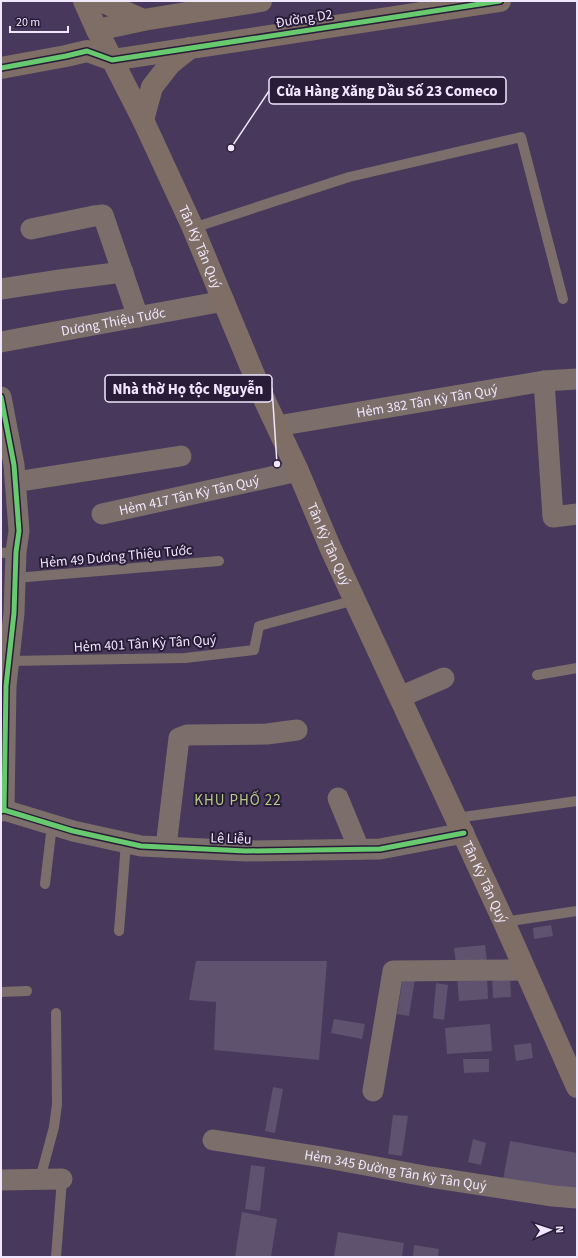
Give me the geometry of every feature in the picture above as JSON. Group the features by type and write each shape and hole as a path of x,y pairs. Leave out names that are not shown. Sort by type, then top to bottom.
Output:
{"main road":[{"name":"Tân Kỳ Tân Quý","path":"84,1 97,30 143,120 193,228 265,401 298,471 330,547 460,825 577,1087"},
{"path":"101,1 143,20"},
{"name":"Đường D2","path":"97,30 143,20 261,1"},
{"name":"Đường D2","path":"112,60 500,1"},
{"path":"87,51 97,30"},
{"path":"143,120 152,87 170,64 190,48"},
{"path":"1,68 87,51 112,60"}],"street":[{"path":"31,229 103,215 138,317"},
{"path":"1,289 123,272"},
{"name":"Dương Thiệu Tước","path":"1,342 224,301"},
{"name":"Hẻm 382 Tân Kỳ Tân Quý","path":"277,426 544,381 577,379"},
{"path":"544,381 553,517 577,514"},
{"path":"1,397 14,465 19,531 9,553 15,578 9,661 4,686 3,811"},
{"path":"15,482 181,456"},
{"name":"Hẻm 417 Tân Kỳ Tân Quý","path":"102,514 298,471"},
{"path":"400,697 444,678"},
{"path":"166,847 180,738 187,735 267,734 297,730"},
{"path":"338,798 359,849"},
{"name":"Lê Liễu","path":"3,811 52,825 141,846 246,851 380,849 460,825"},
{"path":"373,1091 393,971 525,970"},
{"name":"Hẻm 345 Đường Tân Kỳ Tân Quý","path":"214,1140 322,1157 430,1177 554,1196 577,1198"},
{"path":"1,1180 62,1179"}],"lane":[{"path":"193,228 350,177 521,137 563,299"},
{"name":"Hẻm 49 Dương Thiệu Tước","path":"15,578 219,561"},
{"name":"Hẻm 401 Tân Kỳ Tân Quý","path":"9,661 185,658 254,650 259,626 355,600"},
{"path":"538,675 577,668"},
{"path":"460,825 577,801"},
{"path":"45,884 52,825"},
{"path":"119,931 126,842"},
{"path":"504,922 577,911"},
{"path":"1,992 27,991"},
{"path":"40,1179 54,1127 57,1104 56,1013"},
{"path":"56,1257 62,1179"}],"building":[{"path":"551,925 553,936 534,939 533,928"},
{"path":"485,945 487,960 456,964 454,948"},
{"path":"196,961 327,961 319,1060 214,1050 216,1002 189,1000"},
{"path":"487,975 488,999 459,1001 457,977"},
{"path":"510,975 511,997 493,998 492,976"},
{"path":"403,977 415,979 409,1016 397,1014"},
{"path":"436,983 448,985 444,1020 433,1018"},
{"path":"334,1019 365,1024 362,1039 331,1033"},
{"path":"490,1024 492,1051 447,1054 445,1028"},
{"path":"531,1043 533,1058 516,1061 514,1045"},
{"path":"463,1059 489,1059 489,1072 464,1073"},
{"path":"273,1087 283,1089 275,1133 265,1131"},
{"path":"393,1115 408,1116 402,1156 388,1154"},
{"path":"473,1139 486,1143 481,1165 468,1162"},
{"path":"510,1141 577,1153 577,1192 503,1180"},
{"path":"251,1165 265,1167 260,1211 245,1209"},
{"path":"242,1212 277,1219 271,1257 235,1257"},
{"path":"338,1232 404,1243 402,1257 334,1257"},
{"path":"414,1245 439,1249 438,1257 413,1257"}],"cycle path":[{"path":"1,68 87,51 112,60 500,1"},
{"path":"1,397 14,465 19,531 16,552 14,613 6,686 4,810"},
{"path":"1,811 4,810 73,831 141,846 246,851 380,849 464,833"}],"place":[{"name":"Cửa Hàng Xăng Dầu Số 23 Comeco","path":"231,148"},
{"name":"Nhà thờ Họ tộc Nguyễn","path":"277,464"}],"district":[{"name":"KHU PHỐ 22","path":"238,800"}]}
